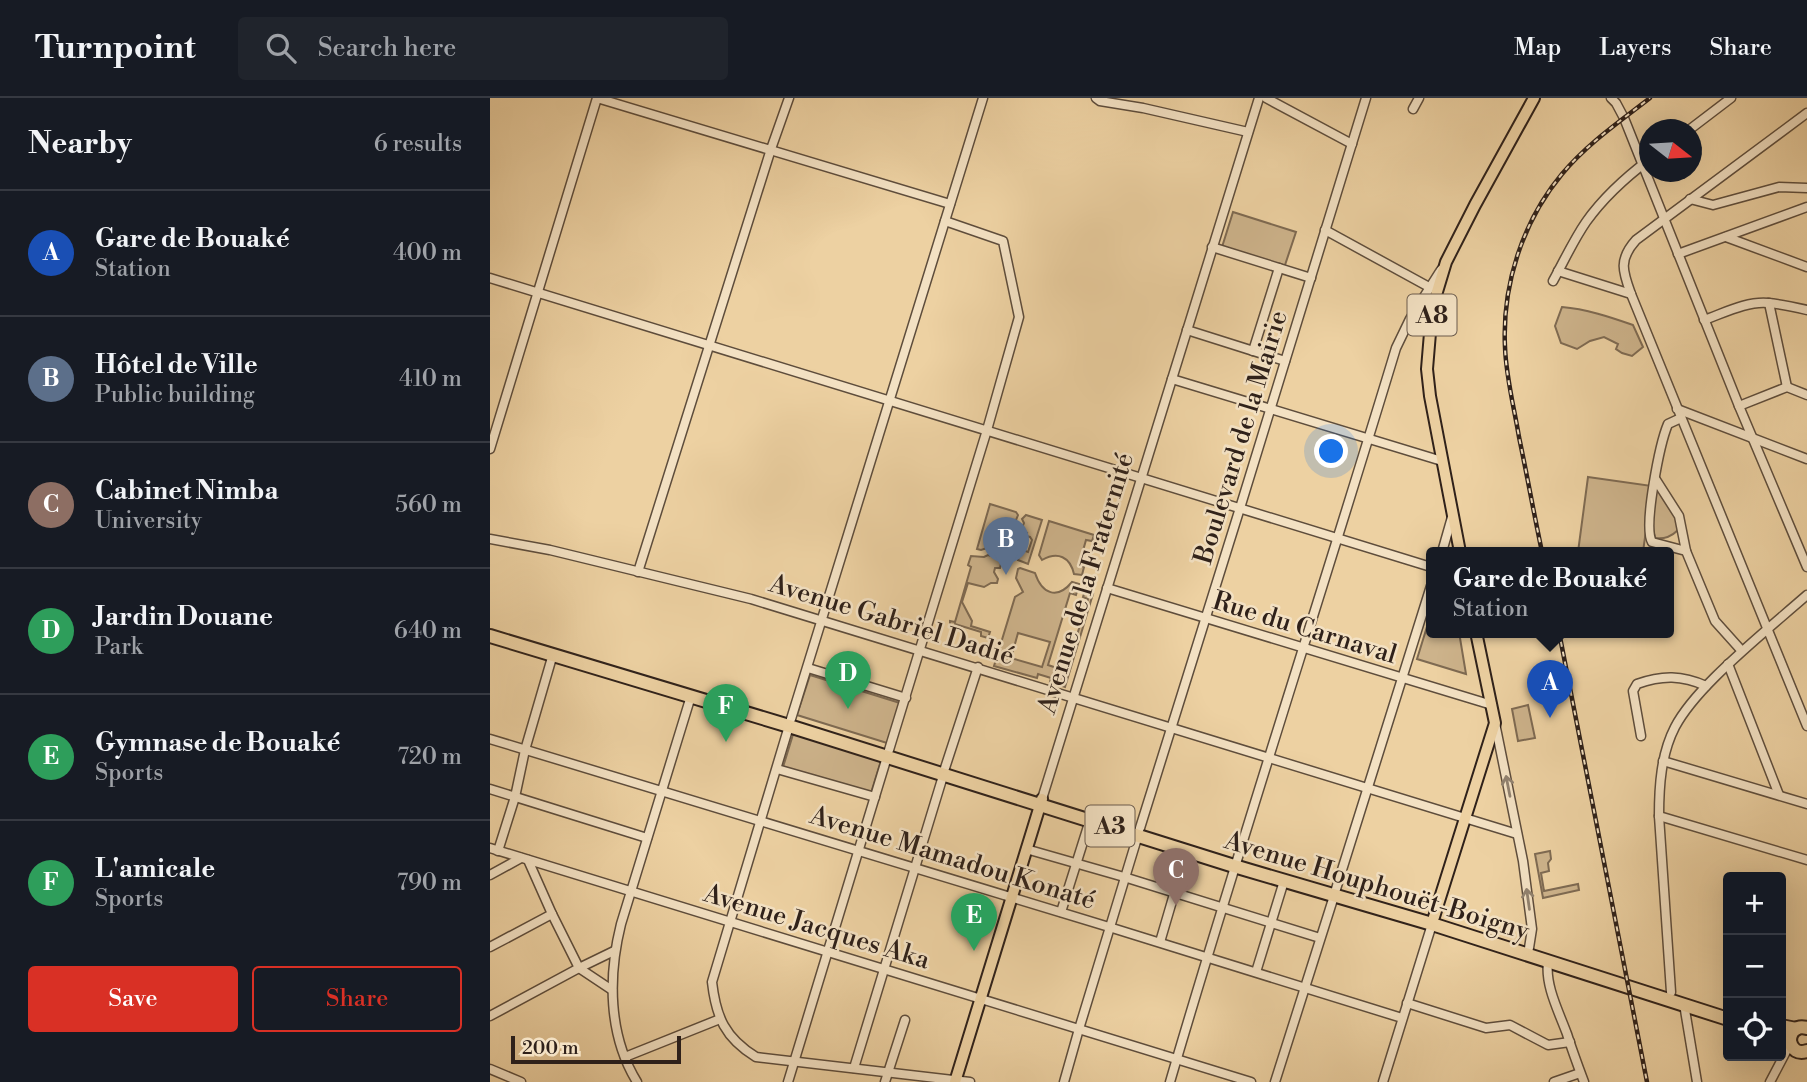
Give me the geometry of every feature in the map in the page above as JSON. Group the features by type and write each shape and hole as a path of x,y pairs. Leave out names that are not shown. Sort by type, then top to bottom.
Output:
{"highway":[{"name":"Avenue Houphouët-Boigny","path":"490,629 1235,862 1530,948 1723,1009"},
{"name":"Avenue Houphouët-Boigny","path":"490,636 790,723"},
{"name":"Avenue Houphouët-Boigny","path":"1041,801 1090,820 1139,831 1187,850 1235,862 1284,881 1335,892"},
{"name":"Avenue Houphouët-Boigny","path":"1433,921 1548,962 1723,1017"}],"main road":[{"name":"A8","path":"1459,547 1427,369 1433,305 1446,262 1534,98"},
{"path":"1433,921 1495,723 1477,638"},
{"name":"Avenue de la Fraternité","path":"955,1081 1041,801"}],"street":[{"path":"490,449 597,98 950,204"},
{"path":"638,572 789,98"},
{"path":"970,1082 756,1057 735,1041 720,1019 712,982 981,98"},
{"path":"1096,98 1248,132"},
{"name":"Avenue de la Fraternité","path":"1041,801 1259,98"},
{"path":"1266,98 1352,144"},
{"name":"Boulevard de la Mairie","path":"1064,1082 1124,877 1366,98"},
{"path":"1413,109 1419,98"},
{"path":"1611,98 1639,148"},
{"path":"1702,120 1731,98"},
{"path":"1807,113 1636,240 1628,248 1622,270 1807,726"},
{"path":"1553,281 1587,221 1612,191 1639,168"},
{"path":"1652,182 1663,220 1807,567"},
{"path":"1690,199 1713,205 1779,187 1807,188"},
{"path":"1678,254 1807,207"},
{"path":"788,1082 987,430 1019,314 1003,241 945,221"},
{"path":"1325,230 1429,287"},
{"path":"1726,237 1807,267"},
{"path":"1212,247 1311,278"},
{"path":"1170,1082 1235,862 1396,348 1429,287 1446,262"},
{"path":"1253,351 1279,268"},
{"path":"1558,271 1631,294"},
{"path":"490,278 1426,565"},
{"path":"1704,320 1751,304 1769,303 1807,310"},
{"path":"1769,303 1787,387"},
{"path":"1187,330 1285,361"},
{"path":"1172,379 1442,461"},
{"path":"1738,406 1787,387 1807,396"},
{"path":"1677,409 1807,458"},
{"path":"1671,547 1650,539 1651,494 1668,424 1681,418"},
{"path":"1656,480 1679,516 1686,551 1715,621 1741,650"},
{"path":"1443,547 1453,514"},
{"name":"Avenue Gabriel Dadié","path":"490,539 550,550 751,599 1517,834"},
{"path":"1674,548 1686,551"},
{"name":"Rue du Carnaval","path":"1107,588 1492,705"},
{"path":"1671,992 1659,816 1663,761 1675,727 1695,698 1741,650 1807,595"},
{"path":"1275,1082 1426,602"},
{"path":"494,850 515,797 524,750 554,654"},
{"path":"1728,664 1779,795"},
{"path":"854,1068 978,667"},
{"path":"808,668 906,698"},
{"path":"1641,736 1633,691 1637,684 1672,677 1691,679 1706,686"},
{"path":"633,1081 615,1024 612,990 614,951 691,696"},
{"path":"1495,723 1532,929 1530,948"},
{"name":"Avenue Mamadou Konaté","path":"490,739 1109,926 1402,1018"},
{"path":"1663,761 1807,804"},
{"path":"777,769 875,797"},
{"path":"490,789 648,838"},
{"path":"1659,816 1807,860"},
{"path":"1061,912 1090,820"},
{"path":"1026,849 1320,938"},
{"name":"Avenue Jacques Aka","path":"494,850 1251,1082"},
{"path":"1160,942 1187,850"},
{"path":"490,875 525,859 579,968 612,990"},
{"path":"1256,972 1284,881"},
{"path":"490,947 552,914"},
{"path":"1382,1082 1433,921"},
{"path":"490,1016 614,951"},
{"path":"1548,962 1548,979 1584,1082"},
{"path":"1407,1003 1486,1028 1514,1026 1552,1046 1570,1042"},
{"path":"1684,1004 1697,1082"},
{"path":"625,1057 720,1019"},
{"path":"885,1082 905,1020"},
{"path":"1770,1082 1798,1040"},
{"path":"490,1069 521,1082"},
{"path":"1554,1082 1580,1073"}],"shaded area":[{"path":"1233,212 1296,232 1284,268 1222,247"},
{"path":"1562,307 1589,311 1633,325 1643,347 1632,356 1616,349 1618,344 1604,337 1577,349 1561,343 1555,326"},
{"path":"1588,477 1652,486 1644,547 1579,547"},
{"path":"1660,486 1675,512 1678,530 1668,537 1655,538 1651,511 1653,498"},
{"path":"990,504 1018,515 1011,527 1005,527 1001,542 1007,545 1005,551 990,547 977,549"},
{"path":"1026,515 1042,520 1028,564 1018,560 1020,549 1028,552 1032,540 1022,528 1022,519"},
{"path":"1049,521 1094,535 1092,541 1086,540 1079,565 1084,567 1082,575 1074,574 1070,563 1062,557 1053,556 1042,560 1039,555"},
{"path":"988,555 1002,559 1000,568 995,568 994,572 997,583 984,587 968,583 962,602 972,621 971,626 990,632 988,638 981,636 981,632 955,624 954,628 950,621 955,622 971,567 968,565 971,556"},
{"path":"1018,569 1035,573 1042,586 1050,592 1061,591 1072,582 1079,584 1076,595 1070,593 1048,665 1066,671 1088,599 1083,597 1086,587 1092,589 1090,593 1093,594 1065,687 1038,674 1037,678 994,666 1015,597 1023,592 1016,578","holes":["1018,633 1050,642 1042,667 1011,658"]},
{"path":"1426,630 1426,638 1460,638 1466,674 1417,659"},
{"path":"810,675 900,703 887,743 797,715"},
{"path":"1528,705 1535,738 1518,741 1512,709"},
{"path":"795,728 883,754 871,793 783,767"},
{"path":"1550,851 1549,871 1541,873 1544,891 1578,884 1579,890 1543,898 1535,854"}],"railway":[{"path":"1541,547 1507,370 1505,324 1511,278 1517,256 1536,213 1562,174 1593,143 1650,98"},
{"path":"1560,638 1647,1082"}],"place":[{"name":"Hôtel de Ville","path":"1006,575"},
{"name":"Jardin Douane","path":"848,709"},
{"name":"Gare de Bouaké","path":"1550,718"},
{"name":"L'amicale","path":"726,742"},
{"name":"Cabinet Nimba","path":"1176,906"},
{"name":"Gymnase de Bouaké","path":"974,951"}]}
